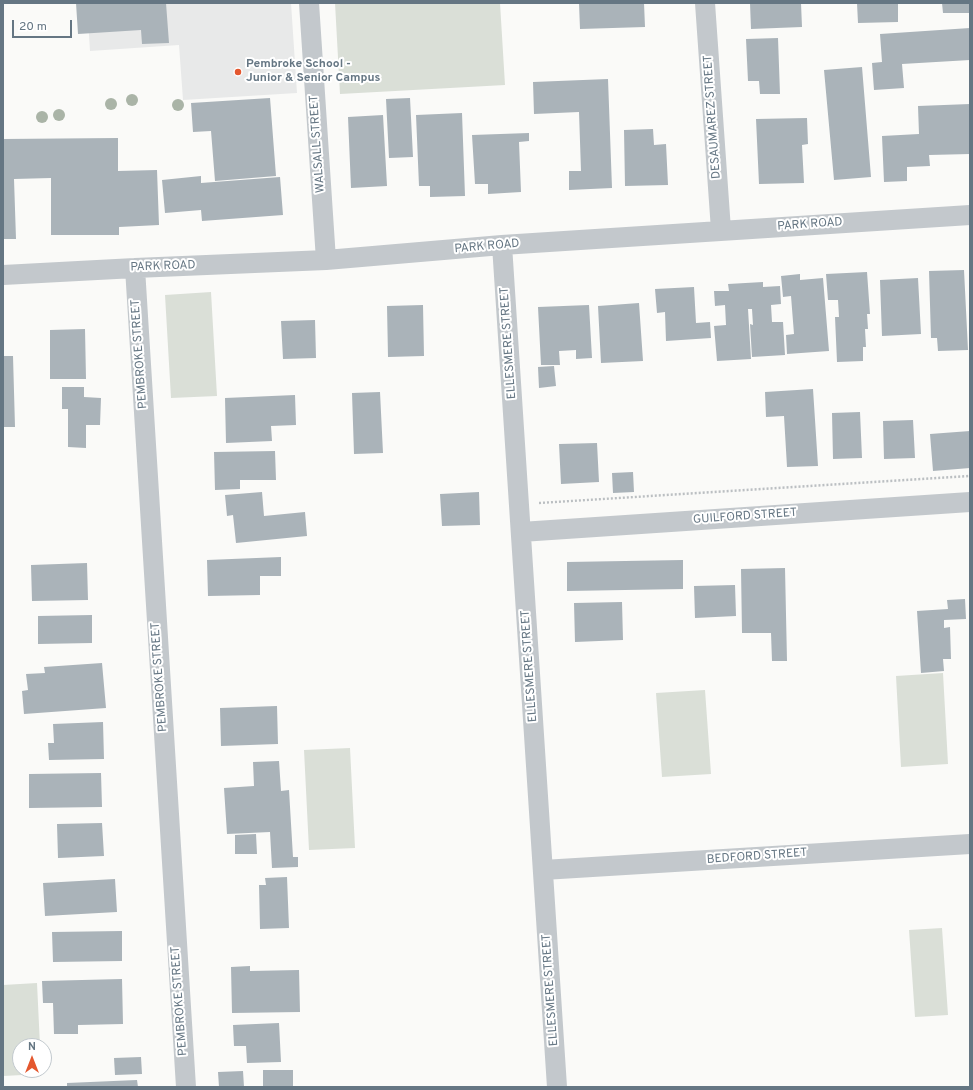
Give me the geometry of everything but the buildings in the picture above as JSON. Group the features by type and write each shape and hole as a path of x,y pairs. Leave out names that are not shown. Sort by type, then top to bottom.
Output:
{"street":[{"name":"WALSALL STREET","path":"309,3 326,260"},
{"name":"DESAUMAREZ STREET","path":"705,3 721,230"},
{"name":"PARK ROAD","path":"3,275 326,260 502,245 970,215"},
{"name":"ELLESMERE STREET","path":"502,245 557,1087"},
{"name":"PEMBROKE STREET","path":"135,268 186,1087"},
{"name":"GUILFORD STREET","path":"521,532 970,502"},
{"name":"BEDFORD STREET","path":"543,870 970,844"}],"path":[{"path":"538,503 970,476"}],"shaded area":[{"name":"Pembroke School - Junior & Senior Campus","path":"87,3 291,3 297,93 183,100 179,45 90,51"},
{"path":"335,3 500,3 505,85 340,94"},
{"path":"211,292 217,396 171,398 165,295"},
{"path":"943,673 948,764 901,767 896,676"},
{"path":"705,690 711,774 662,777 656,693"},
{"path":"350,748 355,848 309,850 304,750"},
{"path":"942,928 948,1015 915,1017 909,930"},
{"path":"37,983 40,1038 12,1038 12,1076 3,1076 3,985"}],"place":[{"name":"Pembroke School - Junior & Senior Campus","path":"238,72"}]}
